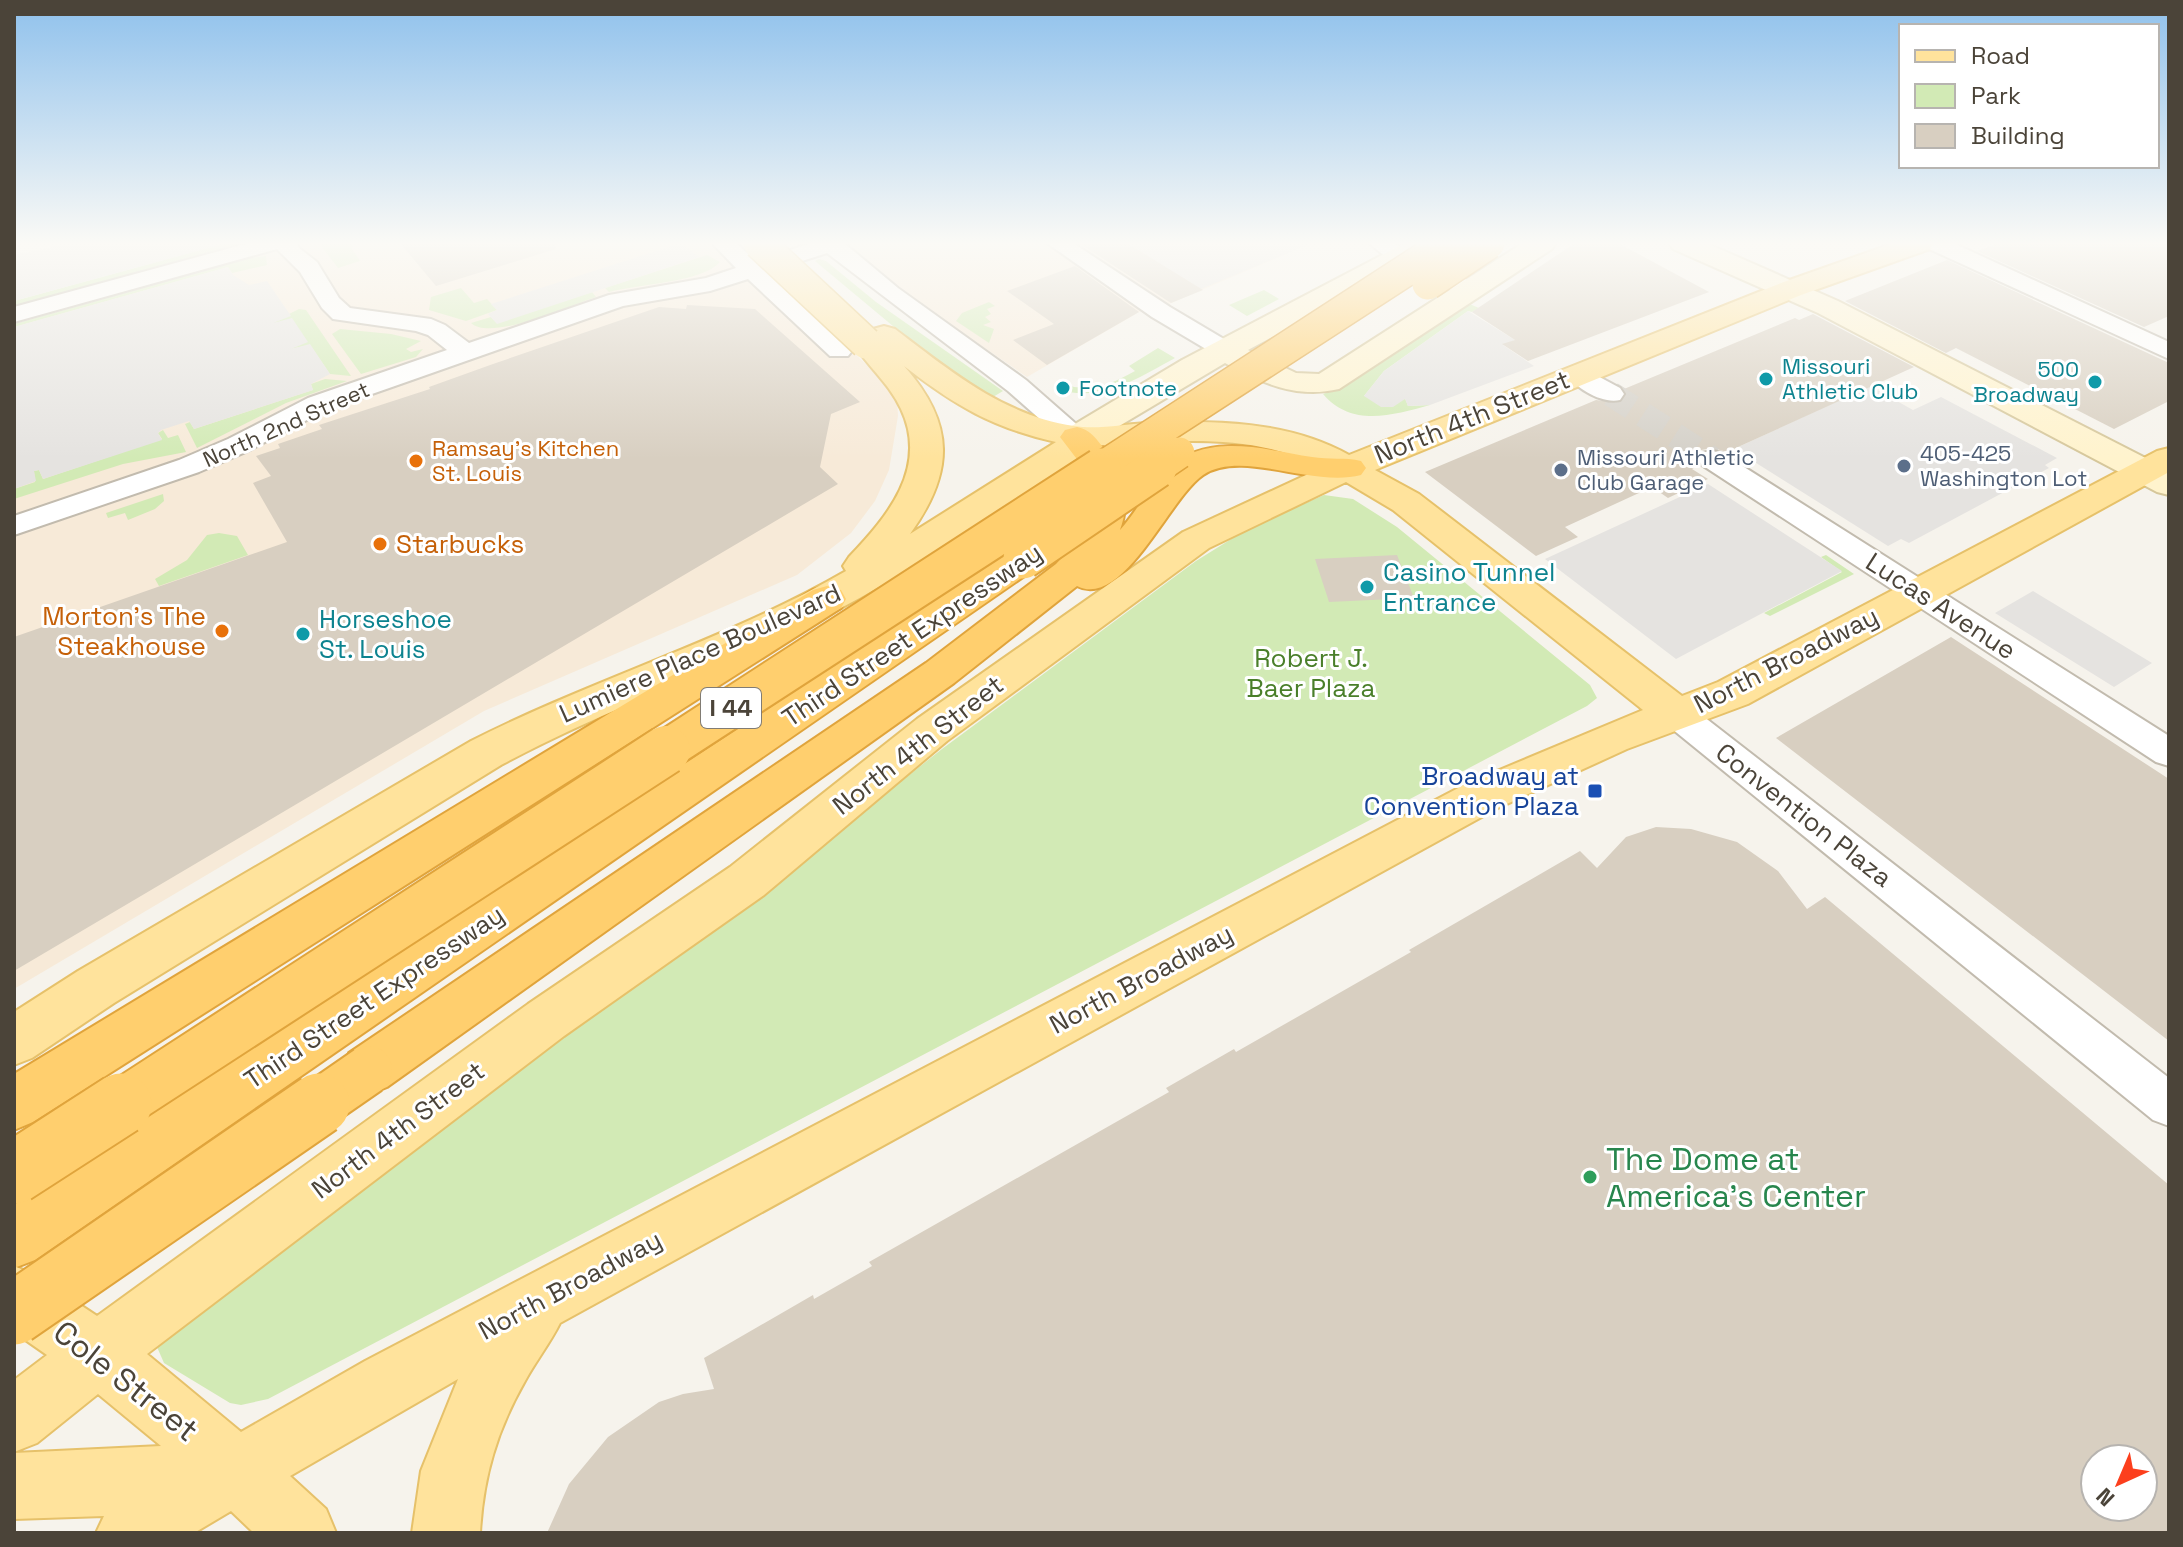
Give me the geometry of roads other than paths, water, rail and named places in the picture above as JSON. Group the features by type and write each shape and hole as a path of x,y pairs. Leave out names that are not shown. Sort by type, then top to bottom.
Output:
{"highway":[{"name":"Third Street Expressway","path":"14,1173 1337,315"},
{"name":"Third Street Expressway","path":"14,1239 1383,315"},
{"path":"14,1314 940,673 1069,573 1098,541 1108,513 1108,481 1095,458 1077,437"},
{"path":"940,673 1008,637 1075,592 1123,549 1175,479 1188,469 1223,457 1244,456 1285,461 1321,471 1349,468"},
{"path":"14,1104 827,599"}],"main road":[{"path":"829,315 863,343"},
{"path":"827,599 879,549 897,526 923,482 928,460 926,428 914,398 840,315"},
{"name":"North 4th Street","path":"14,1420 546,1020 747,881 893,759 1154,567 1219,527 1349,468 1726,315"},
{"name":"Convention Plaza","path":"863,343 1027,426 1077,437 1192,431 1252,435 1309,449 1349,468 1434,522 1678,715"},
{"name":"Lumiere Place Boulevard","path":"14,1041 96,987 521,735 827,599 914,548 1075,445 1077,437"},
{"name":"North Broadway","path":"130,1533 363,1396 1482,796 1562,759 1733,693 1918,592 2161,471"},
{"path":"14,1020 96,987"},
{"name":"Cole Street","path":"14,1296 97,1355 236,1470 302,1533"},
{"path":"446,1533 446,1514 457,1454 472,1414 486,1385 540,1301"},
{"name":"Cole Street","path":"14,1486 147,1481 236,1470"}],"street":[{"path":"351,315 427,325 447,334 464,353"},
{"name":"North 2nd Street","path":"14,526 189,466 238,445 317,404 574,315"},
{"path":"920,315 1033,397 1077,437"},
{"path":"1166,315 1261,369 1301,384 1328,382 1432,315"},
{"name":"Lumiere Place Boulevard","path":"1077,437 1282,315"},
{"path":"1844,315 2161,471"},
{"path":"2091,315 2169,351"},
{"path":"1579,374 1611,394"},
{"name":"Lucas Avenue","path":"1712,459 2169,753"},
{"name":"Convention Plaza","path":"1678,715 2169,1105"}],"tunnel":[{"path":"1611,394 1712,459"}],"place":[{"name":"Missouri Athletic Club","path":"1766,379"},
{"name":"500 Broadway","path":"2095,382"},
{"name":"Footnote","path":"1063,388"},
{"name":"Ramsay's Kitchen St. Louis","path":"416,461"},
{"name":"405-425 Washington Lot","path":"1904,466"},
{"name":"Missouri Athletic Club Garage","path":"1561,470"},
{"name":"Starbucks","path":"380,544"},
{"name":"Casino Tunnel Entrance","path":"1367,587"},
{"name":"Morton's The Steakhouse","path":"222,631"},
{"name":"Horseshoe St. Louis","path":"303,634"},
{"name":"Broadway at Convention Plaza","path":"1595,791"},
{"name":"The Dome at America's Center","path":"1590,1177"}],"park label":[{"name":"Robert J. Baer Plaza","path":"1311,673"}]}
